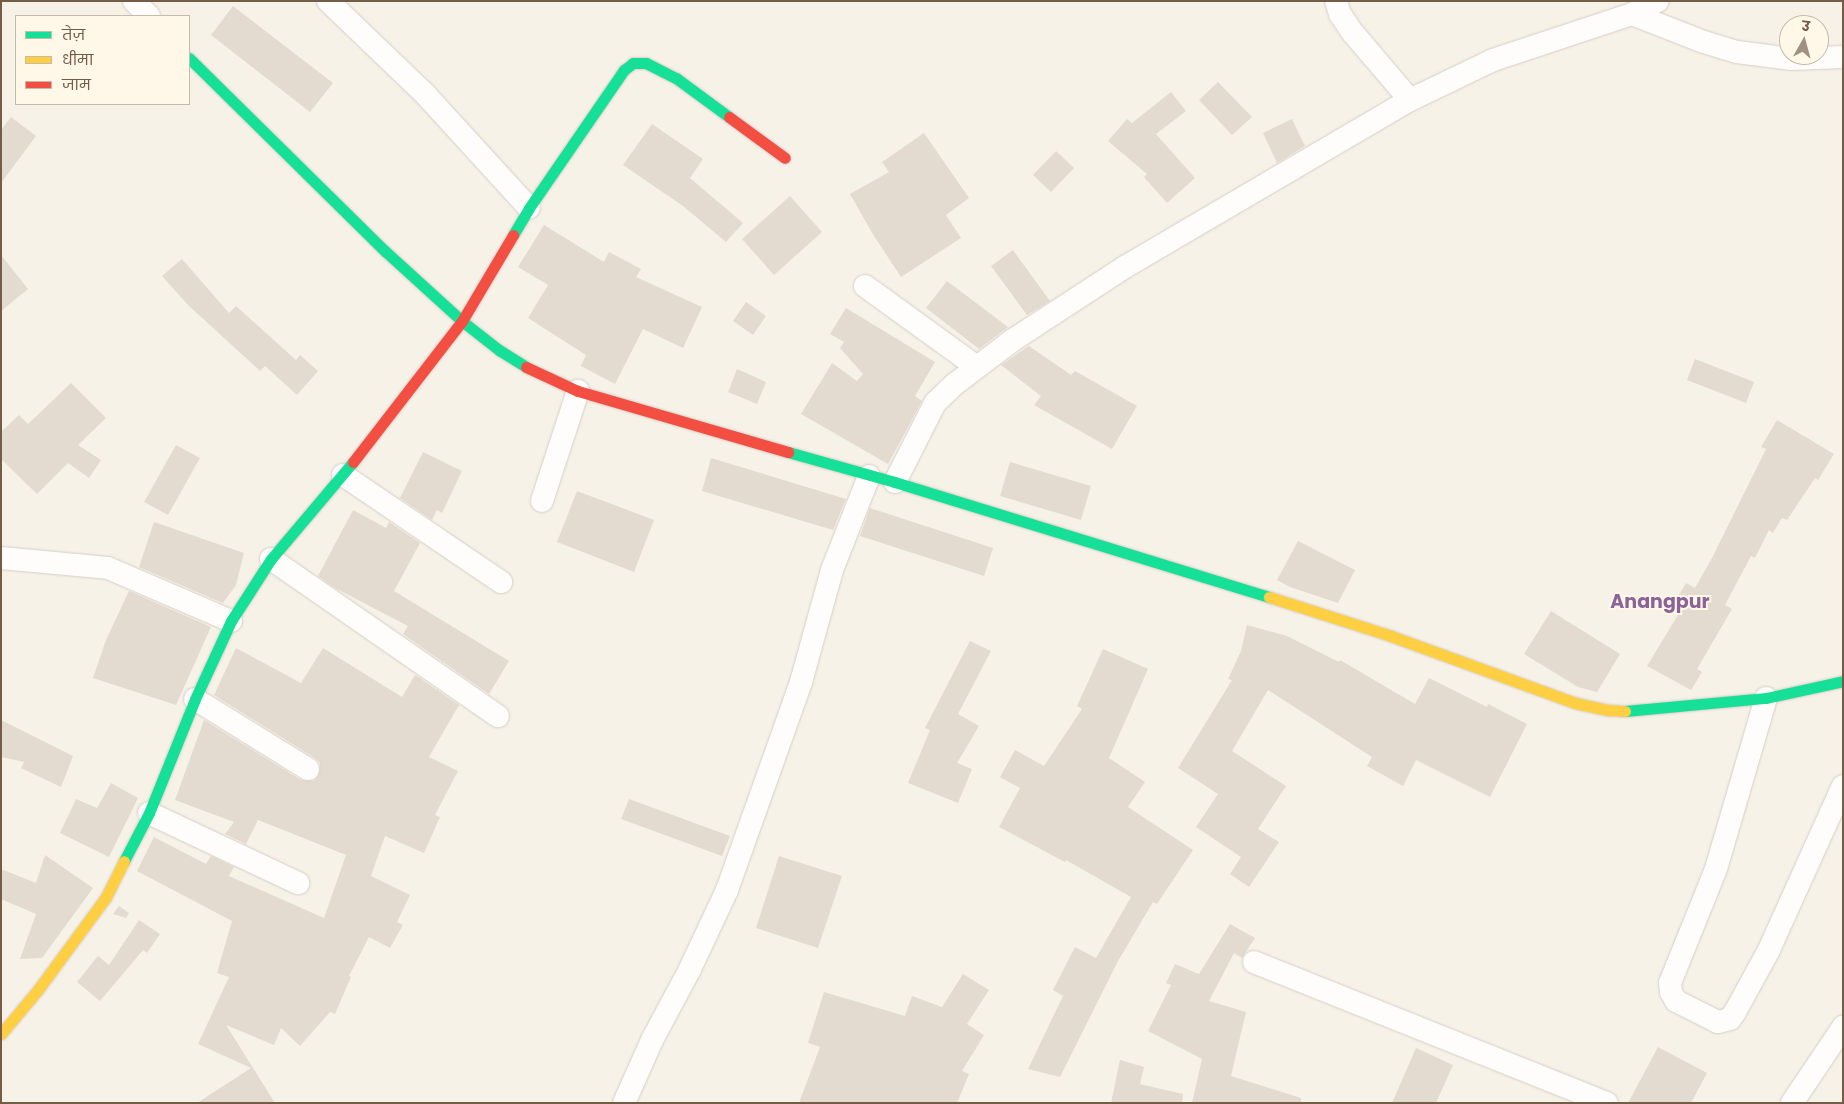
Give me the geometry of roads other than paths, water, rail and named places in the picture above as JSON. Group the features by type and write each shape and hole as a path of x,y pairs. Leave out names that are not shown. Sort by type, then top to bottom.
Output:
{"street":[{"path":"134,1 148,15"},
{"path":"328,1 419,89 529,208"},
{"path":"1336,1 1340,14 1353,32 1410,100"},
{"path":"895,482 935,403 977,367 1013,340 1125,267 1410,100 1493,60 1632,14 1658,1"},
{"path":"1632,14 1704,42 1737,52 1791,59 1843,56"},
{"path":"190,59 386,251 462,321 499,350 525,366 578,391 895,482 1391,636 1575,703 1609,710 1638,711 1766,698 1843,681"},
{"path":"1,1034 38,991 95,913 148,813 195,699 231,620 271,559 343,475 462,321 529,208 624,70 633,63 646,62 676,78 785,158"},
{"path":"865,286 977,367"},
{"path":"542,501 578,391"},
{"path":"343,475 501,582"},
{"path":"624,1103 652,1040 690,969 727,890 802,682 832,570 869,476"},
{"path":"1,558 108,568 231,620"},
{"path":"271,559 498,716"},
{"path":"1766,698 1716,869 1670,983 1670,992 1676,1000 1718,1022 1730,1019 1768,952 1843,786"},
{"path":"195,699 308,769"},
{"path":"148,813 298,883"},
{"path":"1254,962 1608,1103"},
{"path":"1792,1103 1843,1027"}],"district":[{"name":"Anangpur","path":"1660,602"}]}
